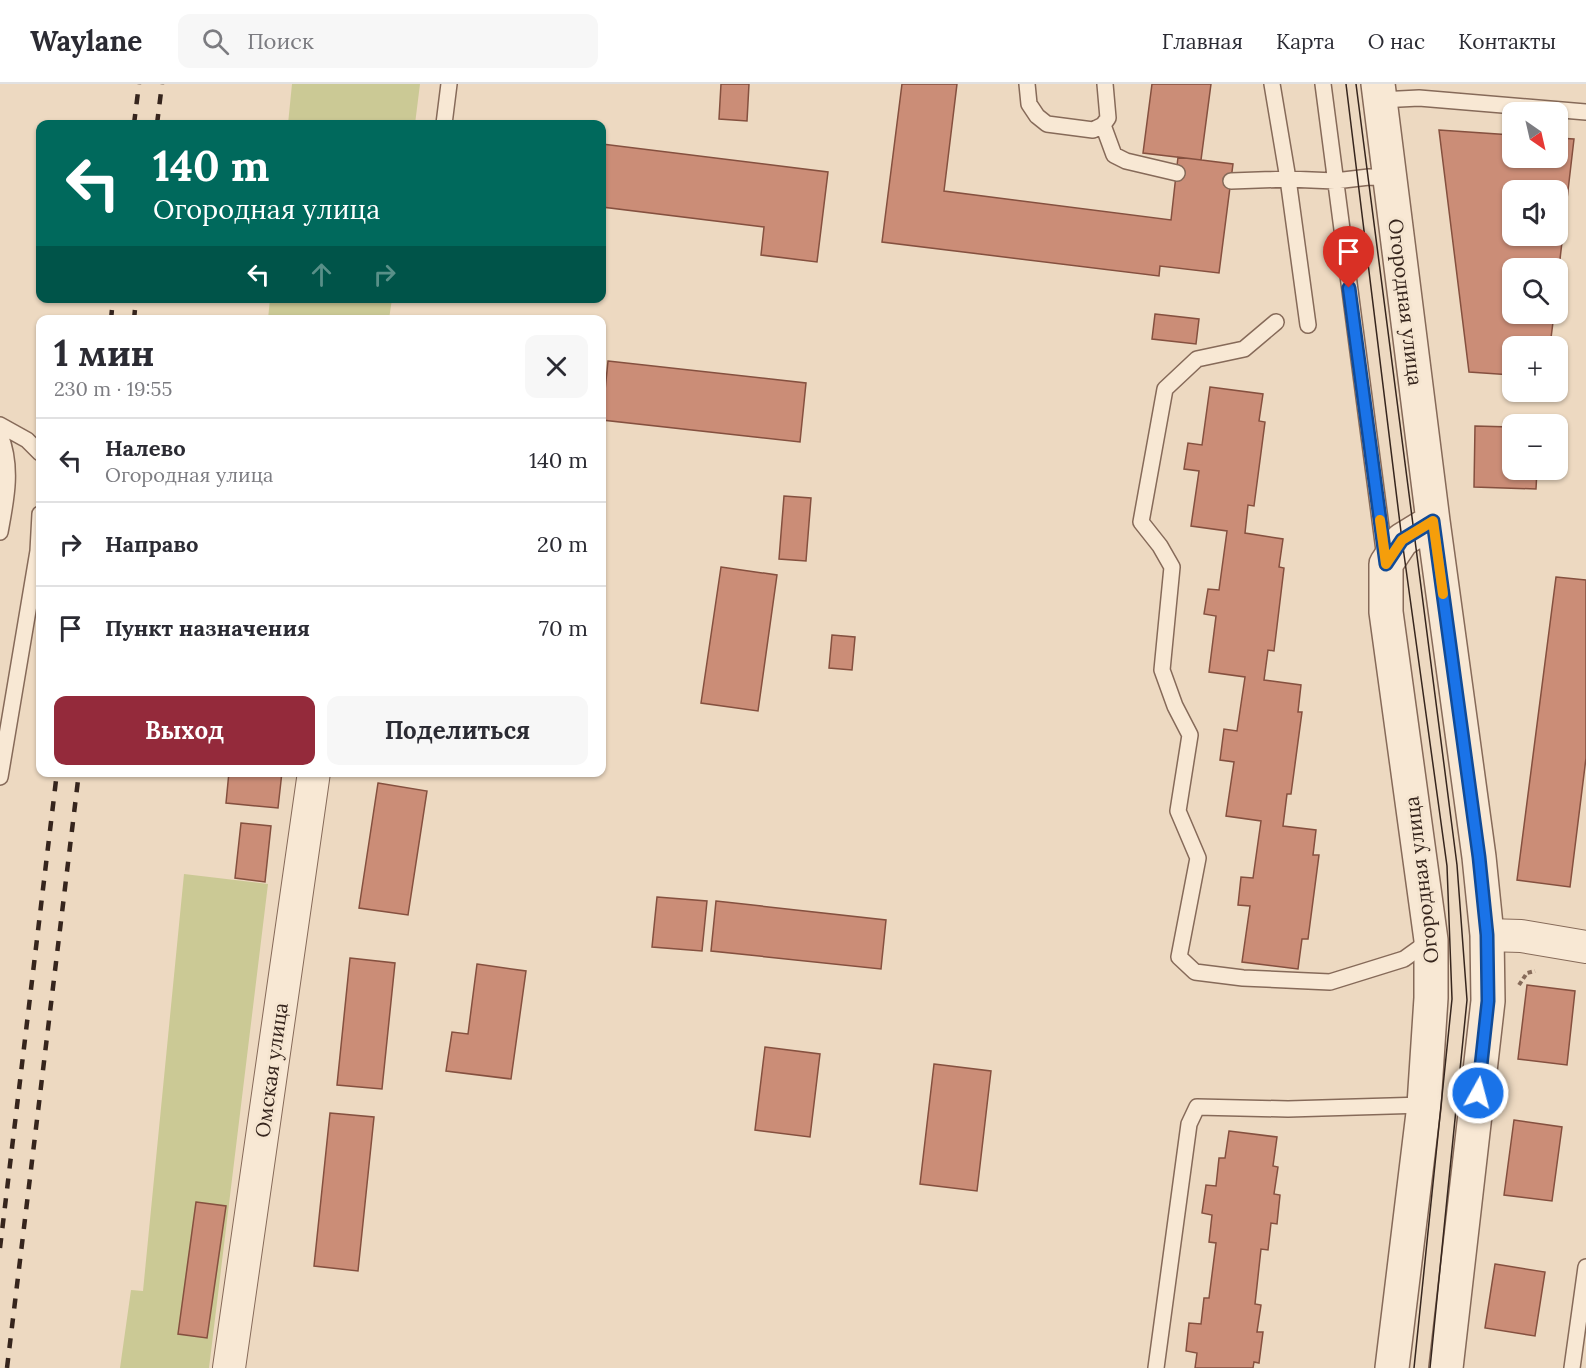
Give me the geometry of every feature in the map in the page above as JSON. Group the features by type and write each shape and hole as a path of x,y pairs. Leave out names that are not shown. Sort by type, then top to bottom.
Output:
{"street":[{"name":"Огородная улица","path":"1379,92 1433,521 1479,857 1487,935 1488,1001 1446,1368"},
{"path":"1386,564 1402,540 1433,521"},
{"name":"Огородная улица","path":"1386,564 1386,612 1431,939 1431,998 1424,1105 1392,1368"},
{"name":"Омская улица","path":"229,1368 313,777"},
{"path":"1487,935 1521,936 1586,947"}],"lane":[{"path":"444,120 449,84"},
{"path":"1027,84 1029,104 1037,116 1047,124 1093,130 1108,118 1106,84"},
{"path":"1272,84 1288,179 1308,326"},
{"path":"1323,84 1386,564"},
{"path":"1379,92 1419,98 1586,112"},
{"path":"1102,125 1114,155 1126,161 1177,173"},
{"path":"1231,181 1288,179 1335,181 1369,177 1390,178"},
{"path":"1276,322 1244,349 1197,359 1165,389 1141,522 1160,546 1172,567 1162,670 1175,706 1190,735 1178,811 1198,858 1179,957 1195,972 1243,978 1330,982 1404,959 1431,939"},
{"path":"0,425 27,440 36,449"},
{"path":"0,435 5,449 8,491 0,532"},
{"path":"0,777 36,563"},
{"path":"1156,1368 1189,1124 1197,1107 1288,1109 1424,1105"},
{"path":"1572,1368 1586,1267"}],"path":[{"path":"1517,994 1519,985 1527,973 1544,968"}],"shaded area":[{"path":"292,84 420,84 416,120 288,120"},
{"path":"270,303 391,303 390,315 268,315"},
{"path":"184,874 268,884 209,1368 120,1368 131,1290 143,1291"}],"building":[{"path":"721,84 749,84 747,121 719,119"},
{"path":"902,84 957,84 944,191 1171,220 1178,157 1233,164 1219,273 1160,266 1159,276 882,242"},
{"path":"1152,84 1211,84 1201,160 1143,153"},
{"path":"1439,130 1502,134 1502,168 1568,168 1568,139 1574,139 1568,191 1568,180 1502,180 1502,246 1562,246 1560,258 1502,258 1502,324 1553,324 1551,336 1502,336 1502,374 1469,372"},
{"path":"606,144 828,172 817,262 761,255 764,227 606,207"},
{"path":"1155,314 1199,319 1196,344 1152,339"},
{"path":"608,361 806,383 800,442 606,420"},
{"path":"1210,387 1263,394 1259,421 1265,422 1254,506 1248,505 1245,533 1283,539 1279,567 1284,568 1274,651 1268,650 1264,680 1301,685 1298,712 1302,712 1291,794 1287,794 1283,826 1316,830 1313,855 1319,855 1308,939 1302,939 1298,969 1242,962 1250,906 1238,905 1241,877 1253,878 1261,821 1226,816 1234,762 1220,760 1224,729 1237,731 1245,677 1209,672 1216,616 1204,614 1208,589 1219,590 1227,531 1191,526 1199,471 1184,469 1188,443 1202,445"},
{"path":"1475,426 1502,427 1502,480 1536,480 1536,489 1474,487"},
{"path":"784,496 811,498 806,561 779,559"},
{"path":"721,567 777,575 758,711 701,703"},
{"path":"1556,577 1586,580 1586,758 1570,887 1517,880"},
{"path":"832,635 855,637 852,670 829,668"},
{"path":"229,777 281,777 278,808 226,803"},
{"path":"378,783 427,791 408,915 359,908"},
{"path":"241,823 271,826 265,882 235,878"},
{"path":"657,897 707,901 702,951 652,947"},
{"path":"716,901 886,920 881,969 711,951"},
{"path":"350,958 395,963 382,1089 337,1085"},
{"path":"477,964 526,971 511,1079 446,1071 452,1032 468,1034"},
{"path":"1527,985 1575,991 1567,1065 1518,1059"},
{"path":"765,1047 820,1054 810,1137 755,1130"},
{"path":"934,1064 991,1071 977,1191 920,1184"},
{"path":"330,1113 374,1117 358,1271 314,1266"},
{"path":"1514,1120 1562,1127 1552,1201 1504,1195"},
{"path":"1229,1131 1277,1137 1273,1166 1278,1167 1274,1194 1280,1195 1277,1224 1271,1223 1268,1250 1261,1249 1255,1304 1261,1305 1257,1332 1263,1332 1259,1363 1254,1362 1253,1368 1195,1368 1197,1353 1186,1351 1189,1323 1201,1324 1204,1298 1209,1298 1216,1243 1209,1242 1212,1215 1202,1213 1206,1185 1216,1186 1219,1158 1225,1158"},
{"path":"196,1202 226,1206 207,1338 178,1334"},
{"path":"1495,1264 1545,1272 1535,1336 1485,1328"}],"tram line":[{"path":"1346,84 1402,540 1447,866 1452,999 1414,1368"},
{"path":"1356,84 1457,865 1467,1000 1430,1368"}],"railway":[{"path":"134,120 139,84"},
{"path":"158,120 162,84"},
{"path":"111,315 113,303"},
{"path":"134,315 136,303"},
{"path":"0,1248 56,777"},
{"path":"7,1368 78,777"}],"slow traffic":[{"path":"1380,520 1386,564 1402,540 1433,521 1443,594"}],"route":[{"path":"1349,288 1386,564 1402,540 1433,521 1479,857 1487,935 1488,1001 1478,1093"}]}
